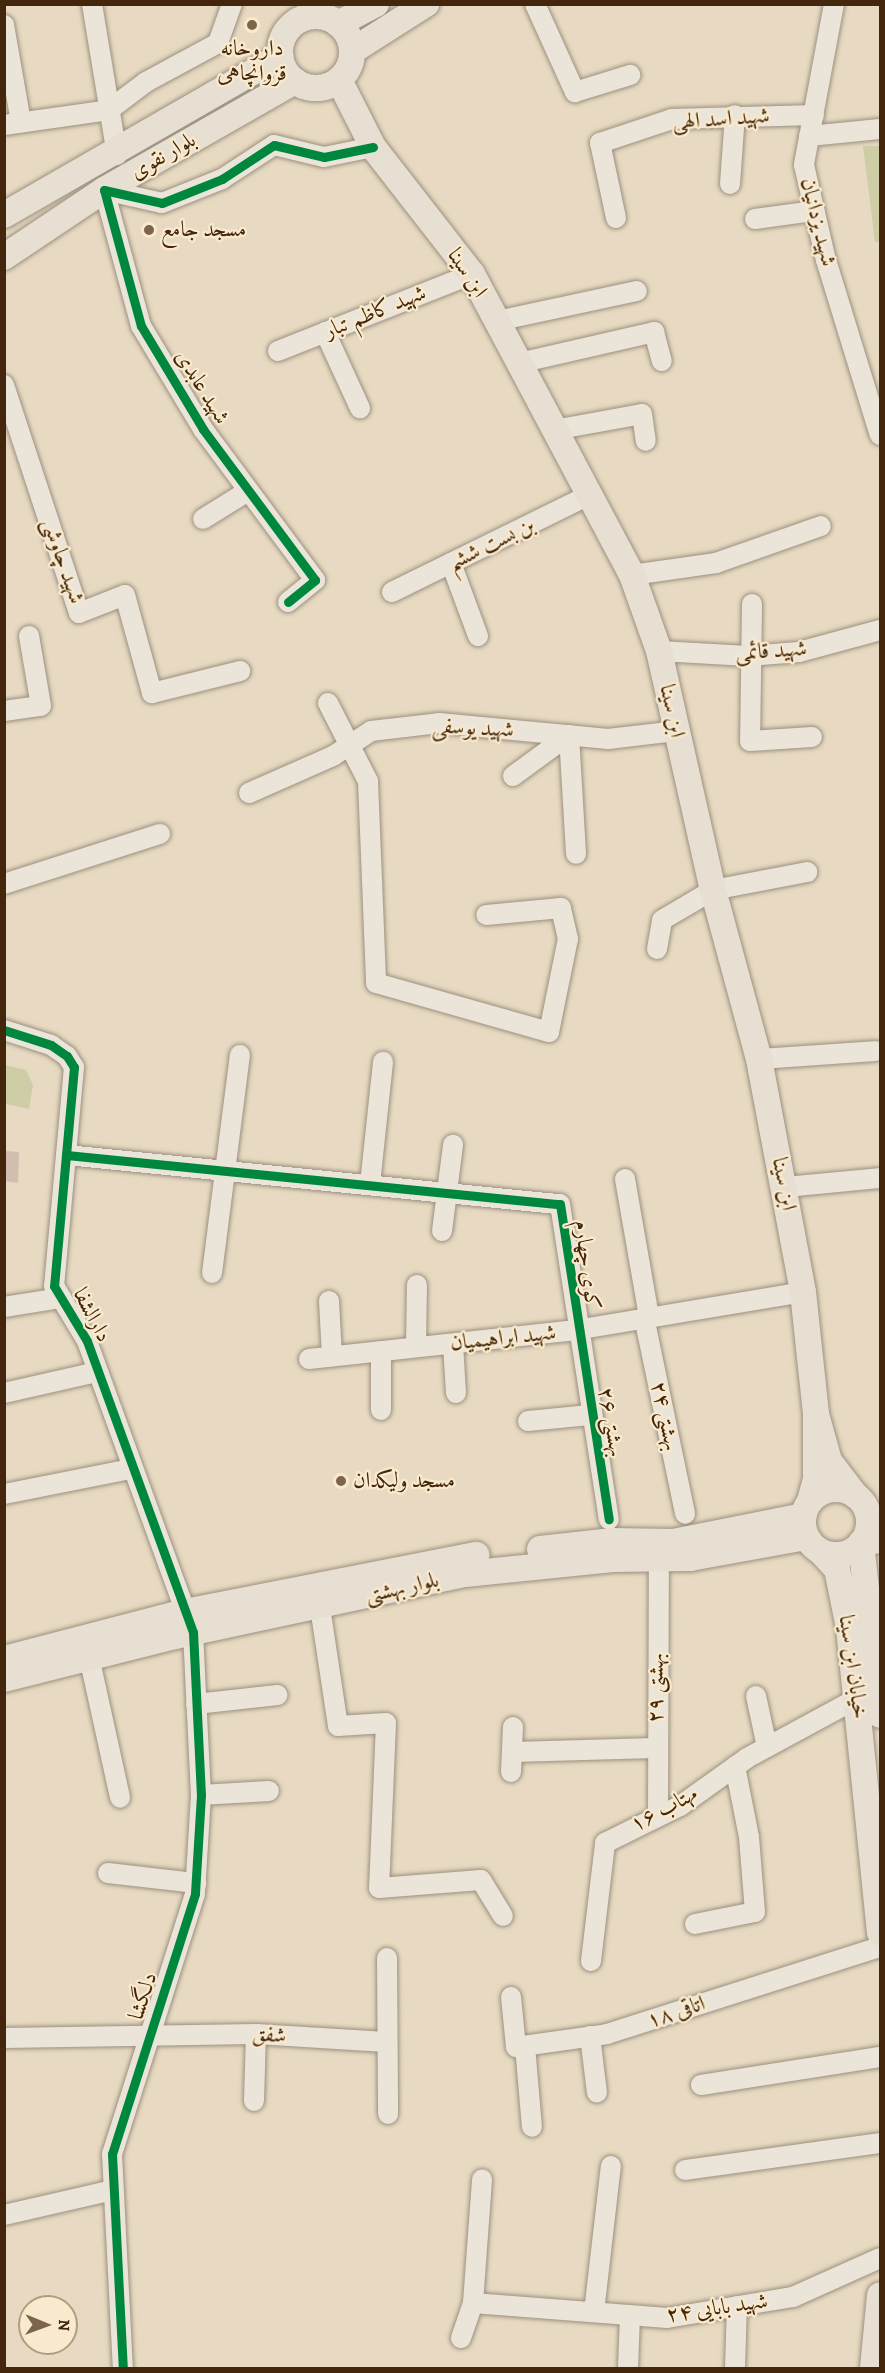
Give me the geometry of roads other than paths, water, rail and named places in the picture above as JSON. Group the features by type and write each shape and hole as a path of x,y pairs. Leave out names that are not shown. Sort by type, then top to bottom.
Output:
{"main road":[{"path":"338,24 376,4"},
{"path":"352,51 426,4"},
{"path":"294,13 317,16 338,24 352,51 349,67 339,80 309,88 295,81 280,56 282,43 294,13"},
{"name":"بلوار نقوی","path":"4,215 117,154 280,56"},
{"name":"ابن سینا","path":"339,80 373,147 472,274 632,574 659,651 713,890 759,1059 803,1292 816,1414"},
{"name":"بلوار نقوی","path":"4,257 104,190 295,81"},
{"path":"816,1414 829,1461 867,1503"},
{"path":"810,1526 816,1478 816,1414"},
{"path":"810,1526 827,1490 867,1503"},
{"name":"خیابان ابن سینا","path":"858,1626 871,1541 867,1503"},
{"path":"810,1526 838,1555 871,1541"},
{"name":"خیابان ابن سینا","path":"810,1526 837,1569 858,1626 880,1714"},
{"name":"بلوار بهشتی","path":"4,1679 90,1661 189,1622 320,1607 451,1568 612,1559 659,1560 810,1526"},
{"name":"بلوار بهشتی","path":"4,1659 451,1568 611,1541 673,1542 810,1526"},
{"name":"خیابان ابن سینا","path":"872,1689 880,1932"},
{"path":"873,2368 879,2330 880,2295"}],"street":[{"path":"92,4 117,154"},
{"path":"4,25 13,124 109,110 146,82 218,43 232,4"},
{"path":"535,4 575,92 630,75"},
{"name":"شهید یزدانیان","path":"834,4 804,165 814,211 880,435"},
{"path":"730,184 735,115"},
{"name":"شهید اسد الهی","path":"616,218 600,143 672,119 735,115 814,115"},
{"path":"809,136 880,129"},
{"path":"104,190 162,203 222,179 274,145 324,157 373,147"},
{"name":"شهید عابدی","path":"104,190 141,326 248,491 315,580 288,602"},
{"path":"755,219 814,211"},
{"name":"شهید کاظم تبار","path":"278,351 472,274"},
{"path":"497,321 636,291"},
{"path":"325,332 360,408"},
{"path":"519,363 654,332 662,361"},
{"name":"شهید چاوشی","path":"4,385 10,423 79,613 125,595 152,693 240,671"},
{"path":"554,430 642,414 646,441"},
{"path":"203,519 248,491"},
{"name":"بن بست ششم","path":"392,592 589,495"},
{"path":"632,574 716,562 821,526"},
{"path":"451,563 478,636"},
{"path":"752,604 747,656 750,741 812,737"},
{"name":"شهید قائمی","path":"659,651 747,656 800,652 880,630"},
{"path":"4,711 41,706 29,636"},
{"path":"328,703 368,781 376,983 549,1032 568,939 561,908 486,915"},
{"name":"شهید یوسفی","path":"249,793 350,745 371,731 439,723 608,739 676,731"},
{"path":"513,776 569,735"},
{"path":"569,735 576,854"},
{"path":"4,884 160,834"},
{"path":"657,949 662,920 713,890 807,872"},
{"name":"دارالشفا","path":"4,1030 51,1045 74,1067 54,1286 87,1341 130,1469 189,1622"},
{"path":"759,1059 876,1051"},
{"path":"212,1273 228,1169 240,1055"},
{"path":"370,1184 383,1062"},
{"path":"442,1231 453,1145"},
{"path":"66,1155 448,1192"},
{"path":"785,1188 880,1178"},
{"name":"بهشتی ۲۴","path":"625,1179 646,1317 685,1514"},
{"name":"کوی چهارم","path":"448,1192 560,1204 576,1330"},
{"path":"416,1347 417,1285"},
{"name":"شهید ابراهیمیان","path":"309,1359 576,1330 803,1292"},
{"path":"4,1307 61,1298"},
{"path":"329,1301 333,1356"},
{"name":"بهشتی ۲۶","path":"576,1330 609,1520"},
{"path":"453,1344 456,1393"},
{"path":"381,1351 381,1410"},
{"path":"4,1393 98,1372"},
{"path":"528,1421 590,1416"},
{"path":"4,1494 130,1469"},
{"name":"بهشتی ۲۹","path":"658,1815 655,1748 659,1560"},
{"path":"320,1607 338,1726 386,1723 379,1888 481,1880 503,1916"},
{"name":"دلگشا","path":"123,2368 112,2154 128,2094 151,2035 196,1883 201,1795 189,1622"},
{"path":"90,1661 120,1798"},
{"name":"مهتاب ۱۶","path":"591,1961 605,1844 658,1815 767,1747 872,1689"},
{"path":"196,1704 278,1695"},
{"path":"756,1696 767,1747"},
{"path":"513,1727 512,1762 655,1748"},
{"path":"695,1924 755,1912 749,1837 735,1767"},
{"path":"201,1795 269,1791"},
{"path":"108,1873 196,1883"},
{"name":"اتاقی ۱۸","path":"525,2046 590,2037 880,1947"},
{"path":"387,1958 388,2114"},
{"path":"511,1998 516,2047 525,2046 532,2127"},
{"path":"254,2101 256,2034"},
{"name":"شفق","path":"4,2038 256,2034 386,2042"},
{"path":"590,2037 597,2093"},
{"path":"701,2085 880,2057"},
{"path":"685,2170 880,2143"},
{"path":"594,2312 612,2166"},
{"path":"461,2338 472,2303 482,2179"},
{"path":"4,2215 113,2190"},
{"name":"شهید بابایی ۲۴","path":"472,2303 667,2318 793,2297 880,2258"},
{"path":"735,2368 737,2306"},
{"path":"628,2368 630,2315"}],"place":[{"name":"داروخانه قزوانچاهی","path":"252,25"},
{"name":"مسجد جامع","path":"149,230"},
{"name":"مسجد ولیکدان","path":"341,1481"}]}
